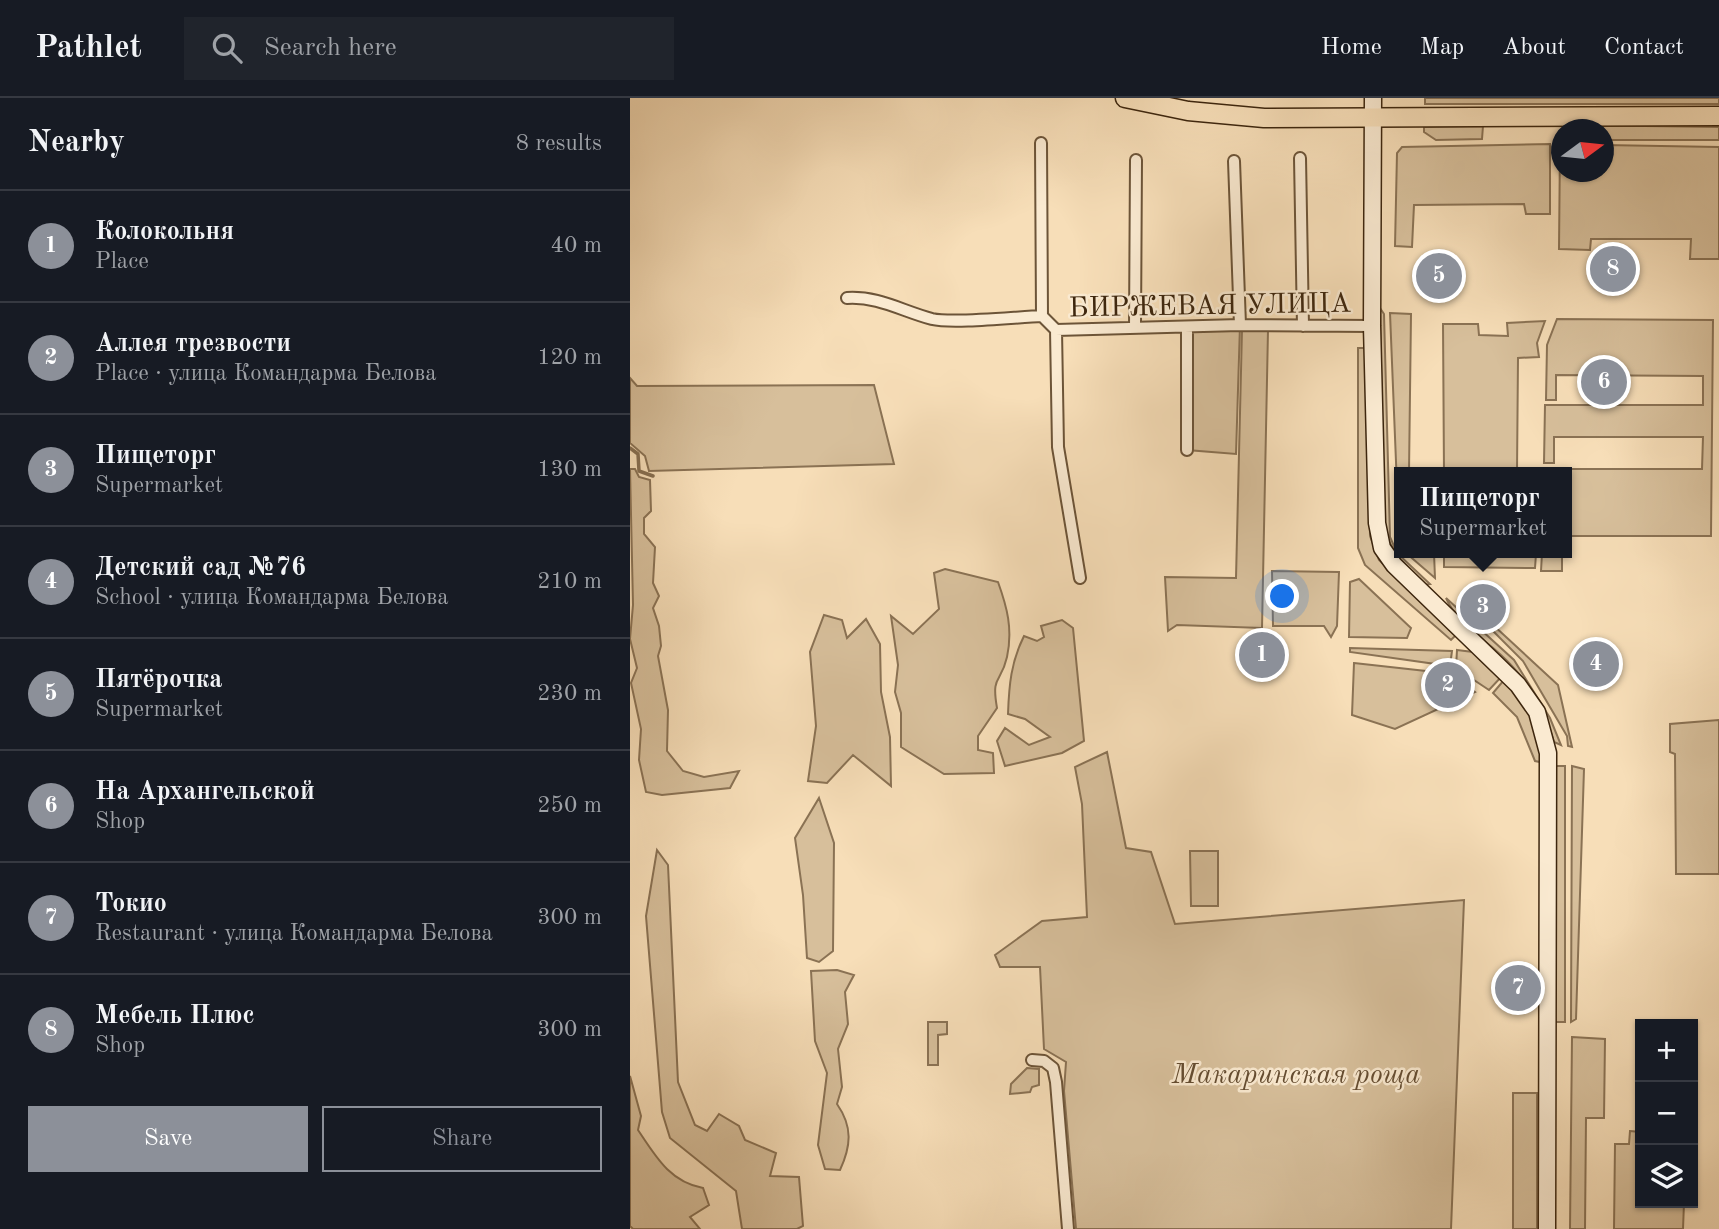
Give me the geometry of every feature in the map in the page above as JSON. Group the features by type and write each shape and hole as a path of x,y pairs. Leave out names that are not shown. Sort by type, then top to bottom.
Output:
{"main road":[{"path":"1125,98 1226,116 1719,116"},
{"path":"1373,98 1372,326 1377,523 1382,548 1394,565 1518,685 1536,712 1548,753 1547,1229"}],"street":[{"path":"1041,143 1042,316"},
{"path":"1300,158 1304,326"},
{"path":"1135,328 1136,160"},
{"path":"1234,161 1240,325"},
{"name":"БИРЖЕВАЯ УЛИЦА","path":"847,298 863,297 896,305 933,319 1042,316 1056,330 1240,325 1372,326"},
{"path":"1187,327 1187,450"},
{"path":"1056,330 1058,447 1080,578"},
{"path":"1032,1060 1044,1061 1053,1068 1068,1229"}],"green space":[{"path":"1425,98 1719,98 1719,104 1425,104"},
{"path":"1483,126 1482,139 1436,140 1424,132 1424,127"},
{"path":"1614,126 1719,127 1719,140 1614,140"},
{"path":"1550,144 1550,214 1526,214 1524,204 1414,205 1412,247 1395,246 1397,153 1402,147"},
{"path":"1614,145 1719,147 1719,259 1690,259 1691,239 1591,239 1590,250 1559,249 1560,182 1614,182"},
{"path":"1380,308 1384,314 1390,537 1394,550 1384,527"},
{"path":"1390,313 1411,314 1409,467 1396,467"},
{"path":"1557,319 1713,320 1711,536 1572,536 1572,469 1702,469 1703,437 1554,437 1554,463 1544,463 1545,405 1703,405 1703,376 1556,375 1556,400 1546,400 1547,345"},
{"path":"1545,321 1537,343 1539,357 1518,358 1517,467 1444,467 1443,324 1478,324 1479,335 1508,336 1507,323"},
{"path":"1240,325 1236,454 1187,450 1187,327"},
{"path":"1242,330 1268,330 1262,628 1177,625 1168,631 1165,577 1236,578"},
{"path":"1358,348 1368,348 1370,536 1379,560 1457,634 1451,640 1365,565 1358,548"},
{"path":"630,378 637,386 874,385 894,464 649,471 645,456 630,443"},
{"path":"630,469 635,469 639,477 650,480 651,511 644,518 644,534 655,547 653,583 659,596 653,608 659,626 661,646 658,656 668,710 667,751 683,771 704,777 739,771 730,788 662,795 646,792 639,760 641,729 631,683 637,668 630,639 633,605"},
{"path":"1402,558 1430,584 1424,585 1399,559"},
{"path":"1412,558 1434,558 1435,578"},
{"path":"1444,558 1536,558 1535,568 1444,567"},
{"path":"1542,558 1562,558 1562,571 1541,571"},
{"path":"945,569 998,582 1006,609 1009,647 1005,666 995,689 997,708 978,736 978,750 993,753 994,773 944,774 901,747 901,713 895,692 898,665 891,616 913,634 939,609 934,573"},
{"path":"1272,571 1339,572 1337,626 1331,637 1324,626 1273,626"},
{"path":"1359,579 1411,628 1407,638 1349,637 1350,582"},
{"path":"1446,598 1514,660 1550,718 1561,745 1554,742 1532,691 1519,673 1458,617"},
{"path":"824,615 842,620 847,638 866,619 880,644 881,692 890,737 891,786 853,755 827,783 808,781 816,726 810,652"},
{"path":"1062,620 1073,628 1084,741 1062,753 1005,766 997,741 1005,728 1029,745 1050,737 1025,719 1008,714 1010,683 1013,664 1024,636 1037,641 1044,637 1041,626"},
{"path":"1492,624 1558,685 1572,747 1568,746 1567,736 1523,661 1489,627"},
{"path":"1350,648 1452,651 1450,666 1350,652"},
{"path":"1457,650 1473,652 1502,676 1489,690 1456,668"},
{"path":"1354,663 1453,674 1475,692 1395,729 1352,715"},
{"path":"1504,680 1532,718 1545,763 1535,761 1517,717 1493,693"},
{"path":"1719,720 1719,874 1676,874 1675,754 1670,752 1670,724"},
{"name":"Макаринская роща","path":"1107,752 1126,848 1151,852 1175,924 1464,900 1451,1229 1076,1229 1064,1091 1066,1062 1044,1049 1040,967 1000,967 995,955 1042,921 1087,917 1082,804 1075,767"},
{"path":"1552,766 1565,766 1565,1022 1553,1022"},
{"path":"1572,766 1584,769 1576,1019 1571,1022"},
{"path":"819,798 834,843 833,951 819,962 807,958 803,895 795,838"},
{"path":"657,850 668,865 678,1082 695,1125 707,1131 719,1114 739,1126 745,1140 776,1153 770,1176 799,1177 803,1226 797,1229 742,1229 736,1191 670,1138 662,1112 646,916"},
{"path":"1190,851 1218,851 1218,906 1191,906"},
{"path":"837,970 854,975 845,992 848,1024 838,1049 842,1087 837,1104 846,1121 849,1137 840,1170 825,1169 818,1145 827,1073 815,1041 811,971"},
{"path":"928,1022 947,1022 947,1034 938,1035 938,1065 928,1065"},
{"path":"1572,1037 1605,1039 1604,1118 1586,1118 1585,1229 1570,1229"},
{"path":"1027,1068 1039,1069 1039,1085 1032,1087 1030,1092 1010,1094 1011,1084"},
{"path":"630,1076 641,1116 638,1130 665,1167 681,1180 703,1188 709,1205 690,1217 700,1229 633,1229 630,1226"},
{"path":"1513,1093 1537,1093 1537,1229 1513,1229"},
{"path":"1630,1131 1635,1132 1635,1208 1684,1208 1683,1229 1614,1229 1615,1144 1629,1144"}],"waterway":[{"path":"630,448 638,454 639,471 653,476"}],"place":[{"name":"Мебель Плюс","path":"1613,269"},
{"name":"Пятёрочка","path":"1439,276"},
{"name":"На Архангельской","path":"1604,382"},
{"name":"Пищеторг","path":"1483,607"},
{"name":"Колокольня","path":"1262,655"},
{"name":"Детский сад №76","path":"1596,664"},
{"name":"Аллея трезвости","path":"1448,685"},
{"name":"Токио","path":"1518,988"}]}
